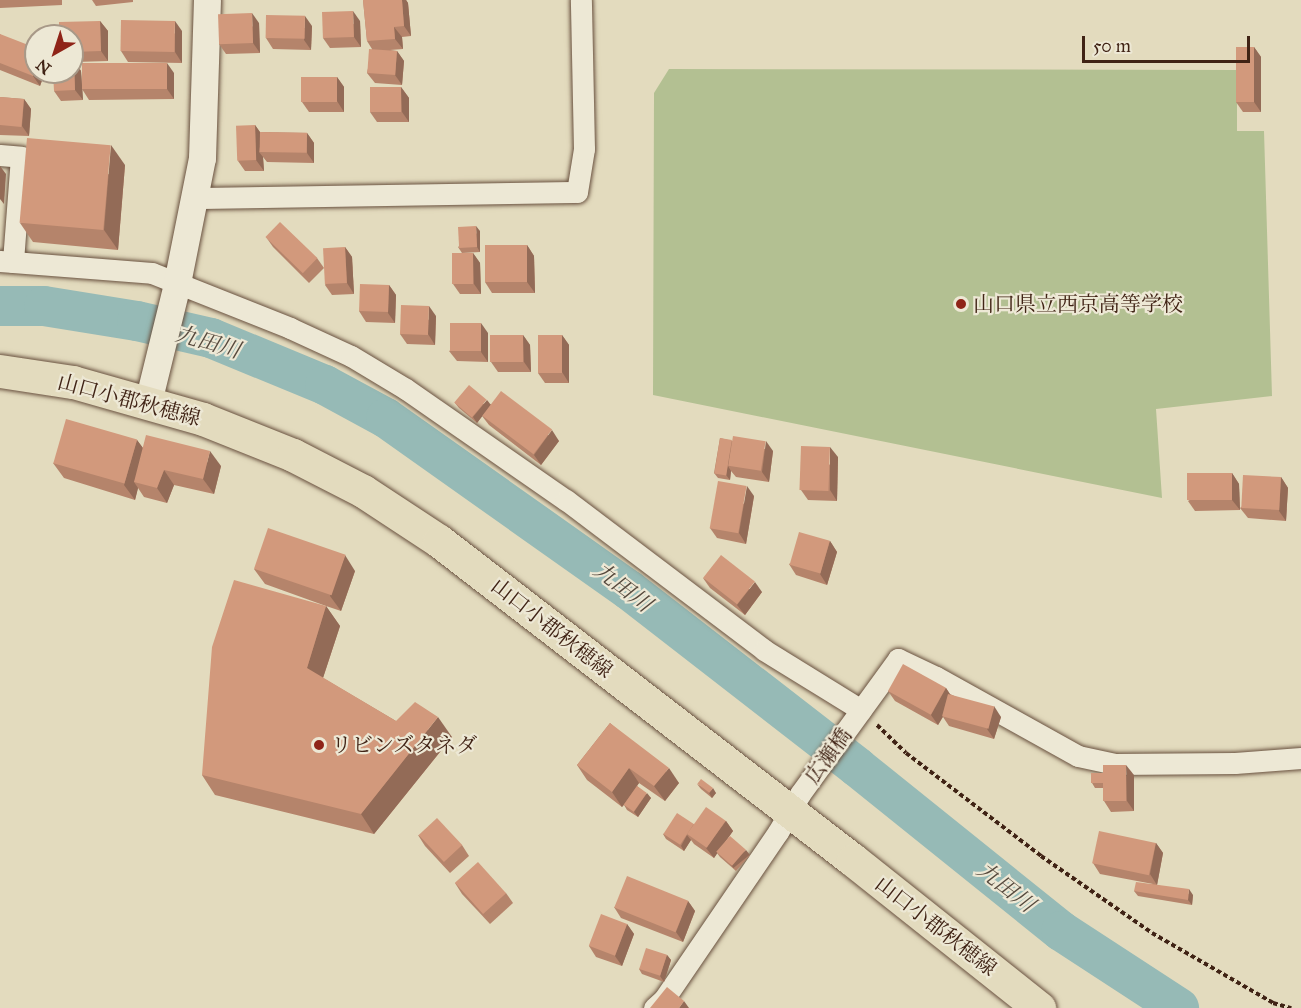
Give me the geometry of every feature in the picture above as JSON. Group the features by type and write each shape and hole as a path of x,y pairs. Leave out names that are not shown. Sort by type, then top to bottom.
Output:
{"main road":[{"name":"山口小郡秋穂線","path":"0,371 73,382 202,419 293,455 363,491 439,541 795,803 1039,1008"}],"street":[{"path":"148,402 196,198 204,111 207,0"},
{"path":"196,198 578,192 584,149 581,0"},
{"path":"0,155 21,157 6,262 152,273 176,285 300,333 351,356 406,389 566,500 764,650 859,713"},
{"name":"広瀬橋","path":"654,1008 664,999 795,803 898,659 936,677 1078,756 1115,765 1235,764 1301,758"}],"path":[{"path":"859,713 906,753 1041,856 1152,933 1273,1003 1291,1008"}],"green space":[{"name":"山口県立西京高等学校","path":"669,69 1237,70 1237,131 1264,131 1272,396 1156,409 1162,498 653,395 654,93"}],"building":[{"path":"363,0 402,0 404,26 394,27 395,39 367,41"},
{"path":"353,11 354,37 323,38 322,12"},
{"path":"252,13 253,43 219,44 218,14"},
{"path":"266,15 305,16 305,39 266,38"},
{"path":"121,20 175,21 174,52 120,51"},
{"path":"100,21 101,51 84,52 84,24 59,24 59,22"},
{"path":"0,34 24,43 24,72 0,63"},
{"path":"1236,47 1254,47 1254,102 1236,102"},
{"path":"369,49 397,51 395,75 367,73"},
{"path":"84,63 167,63 167,89 82,89"},
{"path":"301,77 337,77 337,102 301,102"},
{"path":"54,84 75,84 75,90 54,91"},
{"path":"370,87 401,87 401,112 370,112"},
{"path":"0,97 24,99 21,127 0,125"},
{"path":"255,125 256,160 237,161 236,126"},
{"path":"260,132 307,133 307,153 260,152"},
{"path":"27,138 111,145 103,230 20,223"},
{"path":"280,222 317,258 303,273 265,237"},
{"path":"476,226 477,247 459,248 458,227"},
{"path":"485,245 527,245 527,282 485,282"},
{"path":"345,247 347,283 325,284 323,248"},
{"path":"452,253 473,253 473,284 452,284"},
{"path":"360,284 389,285 388,312 359,311"},
{"path":"401,305 429,306 428,335 400,334"},
{"path":"450,323 481,323 481,351 450,351"},
{"path":"490,335 523,335 523,362 490,362"},
{"path":"538,335 562,335 562,373 538,373"},
{"path":"469,385 487,400 472,417 454,403"},
{"path":"501,391 552,430 533,454 482,416"},
{"path":"66,419 137,439 124,484 53,463"},
{"path":"146,435 210,451 203,479 164,470 157,488 134,482"},
{"path":"733,436 766,441 761,471 728,466"},
{"path":"720,438 732,440 726,475 714,474"},
{"path":"801,446 830,447 828,491 799,490"},
{"path":"1187,473 1232,473 1232,500 1187,500"},
{"path":"1243,475 1281,477 1279,510 1241,508"},
{"path":"718,481 747,486 738,533 710,528"},
{"path":"268,528 346,555 332,595 254,569"},
{"path":"799,532 830,541 820,574 790,565"},
{"path":"721,555 755,581 737,604 703,578"},
{"path":"234,580 326,606 307,668 396,721 415,702 438,717 361,814 202,775 212,647"},
{"path":"903,664 946,688 931,715 888,691"},
{"path":"948,694 994,706 988,729 942,716"},
{"path":"610,723 669,768 654,786 629,768 612,792 577,765"},
{"path":"1103,765 1126,765 1126,801 1103,801"},
{"path":"1091,773 1103,773 1103,783 1091,783"},
{"path":"701,779 713,788 709,793 697,784"},
{"path":"637,786 647,793 634,812 624,805"},
{"path":"706,807 726,821 707,848 687,834"},
{"path":"677,813 694,824 680,845 663,834"},
{"path":"437,818 462,845 444,862 419,835"},
{"path":"1099,831 1156,843 1149,875 1092,863"},
{"path":"730,836 746,850 732,866 716,852"},
{"path":"478,862 506,893 483,914 455,883"},
{"path":"627,876 688,901 675,932 614,908"},
{"path":"1136,882 1189,889 1188,900 1134,891"},
{"path":"601,914 627,924 615,956 589,946"},
{"path":"646,948 667,955 660,976 639,969"},
{"path":"667,987 684,1001 679,1008 650,1008"}],"waterway":[{"name":"九田川","path":"0,306 44,306 137,321 211,338 325,385 386,418 629,590 857,767 1061,931 1179,1008"}],"place":[{"name":"山口県立西京高等学校","path":"961,304"},
{"name":"リビンズタネダ","path":"319,745"}]}
